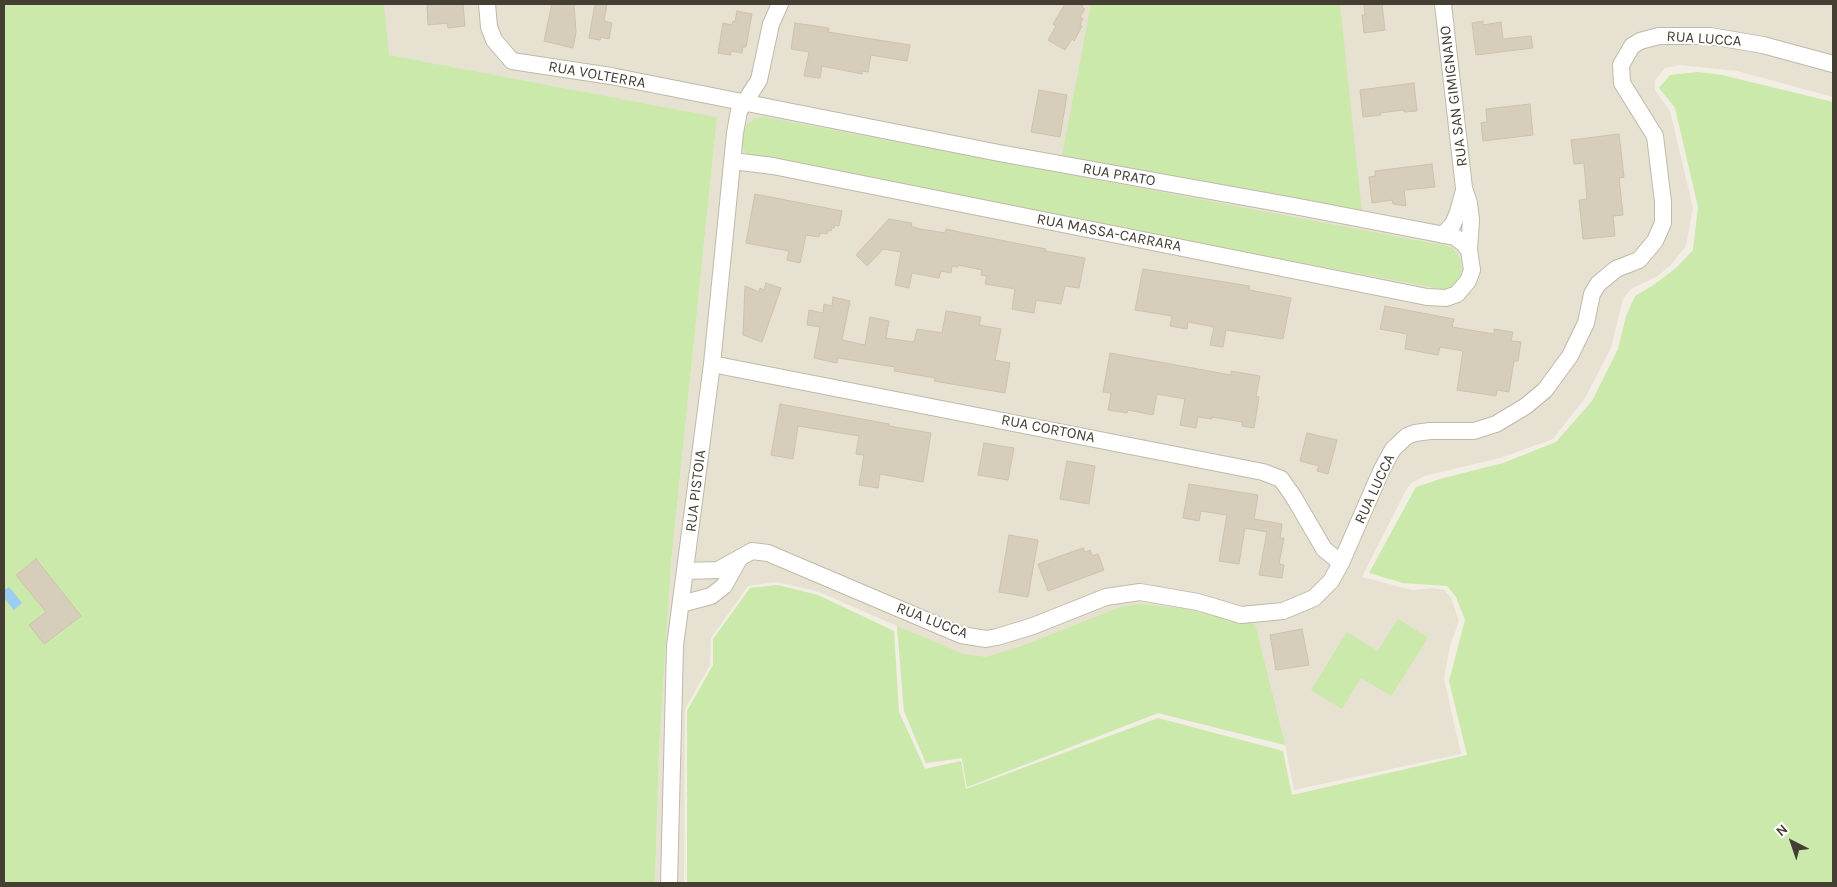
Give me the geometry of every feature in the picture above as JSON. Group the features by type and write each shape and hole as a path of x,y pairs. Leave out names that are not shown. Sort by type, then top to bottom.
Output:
{"street":[{"name":"RUA VOLTERRA","path":"486,4 489,27 494,40 512,61 610,76 745,102"},
{"name":"RUA PISTOIA","path":"670,883 675,646 712,364 735,133 739,111 759,80 770,24 780,4"},
{"name":"RUA SAN GIMIGNANO","path":"1443,4 1464,188 1469,203 1471,220 1469,250"},
{"name":"RUA LUCCA","path":"686,572 718,570 752,551 775,555 954,632 986,639 1033,626 1106,597 1140,592 1198,602 1241,615 1283,611 1314,598 1331,581 1341,563 1382,469 1393,449 1407,436 1415,433 1474,431 1496,424 1526,406 1545,390 1570,356 1586,323 1592,294 1598,284 1616,269 1639,260 1655,241 1662,223 1663,202 1655,136 1622,83 1621,65 1632,46 1640,41 1659,36 1710,36 1764,45 1833,64"},
{"name":"RUA PRATO","path":"745,102 999,153 1455,237 1469,250"},
{"name":"RUA MASSA-CARRARA","path":"732,161 773,166 1427,297 1446,298 1457,294 1468,281 1472,270 1469,250"},
{"name":"RUA SAN GIMIGNANO","path":"1443,235 1453,224 1464,188"},
{"name":"RUA CORTONA","path":"712,364 1262,472 1281,480 1293,496 1324,549 1341,563"},
{"path":"681,604 711,596 718,591 724,586 740,557"}],"shaded area":[{"path":"384,4 1833,4 1833,97 1737,71 1680,65 1665,68 1655,80 1655,90 1670,111 1693,208 1686,246 1671,265 1656,277 1631,289 1623,299 1611,348 1585,398 1553,439 1500,458 1424,476 1412,483 1406,490 1362,577 1412,590 1432,588 1444,590 1451,598 1459,621 1450,646 1444,678 1461,754 1294,790 1285,745 1158,713 967,787 962,758 926,763 904,711 897,626 819,592 777,582 748,586 711,638 710,665 685,709 684,883 655,883 659,750 671,564 717,117 388,55"}],"green space":[{"path":"4,4 384,4 389,55 717,117 671,564 659,750 655,883 4,883"},
{"path":"1091,4 1340,4 1362,213 1062,156"},
{"path":"1698,72 1722,75 1833,102 1833,883 687,883 687,711 713,665 713,639 750,588 778,585 818,595 894,631 899,712 925,769 961,761 966,789 1158,718 1283,751 1292,795 1467,755 1449,681 1465,620 1456,597 1447,586 1403,583 1369,573 1416,487 1503,463 1556,442 1592,401 1618,349 1626,316 1635,296 1676,268 1693,250 1698,207 1675,108 1659,88 1670,75"},
{"path":"764,117 1452,247 1461,261 1461,277 1456,285 1448,289 1441,289 752,159 741,145 741,135 746,125 754,119"},
{"path":"1142,604 1179,608 1255,624 1285,745 1158,713 967,787 962,758 926,763 904,711 897,626 963,654 986,657 1022,646 1123,606"},
{"path":"1398,619 1428,638 1391,696 1361,678 1342,709 1311,690 1347,632 1378,651"}],"water":[{"path":"9,587 22,603 14,610 4,598 4,590"}],"building":[{"path":"427,4 463,4 465,26 448,28 447,23 428,25"},
{"path":"552,4 574,4 576,32 573,48 544,41"},
{"path":"595,4 607,4 604,21 612,23 609,39 601,37 600,40 589,38"},
{"path":"1065,4 1084,4 1082,7 1085,9 1080,17 1083,19 1080,25 1082,26 1074,41 1072,39 1065,50 1048,40 1056,26 1053,24"},
{"path":"1364,4 1382,4 1385,30 1364,33 1362,15 1365,15"},
{"path":"737,11 752,14 746,47 743,47 742,53 731,51 731,55 718,53 723,23 732,25 733,21 735,22"},
{"path":"1483,21 1483,25 1501,22 1503,39 1531,36 1533,48 1476,55 1472,23"},
{"path":"795,23 829,28 828,32 910,45 907,61 871,55 868,72 862,71 862,74 822,66 820,78 804,76 809,52 791,49"},
{"path":"1414,83 1417,111 1404,112 1404,110 1363,117 1360,90"},
{"path":"1039,90 1067,95 1060,137 1031,132"},
{"path":"1530,104 1533,135 1483,141 1481,123 1487,122 1486,109"},
{"path":"1619,134 1624,177 1619,178 1623,215 1613,216 1615,236 1583,239 1579,200 1587,199 1584,163 1574,164 1571,140"},
{"path":"1432,164 1435,187 1404,190 1406,206 1393,204 1392,200 1372,203 1369,177 1375,176 1375,171"},
{"path":"755,194 842,211 839,226 835,225 831,231 828,230 827,234 820,233 819,237 806,235 800,263 787,260 789,251 746,243"},
{"path":"889,219 912,223 911,226 920,229 945,233 946,229 1085,258 1079,288 1065,286 1061,304 1036,300 1034,313 1012,309 1015,289 985,284 987,276 981,275 982,270 958,265 958,267 952,266 951,273 941,271 939,278 912,273 909,288 895,285 901,252 883,249 867,266 856,255"},
{"path":"1143,269 1250,286 1249,290 1291,298 1283,339 1226,330 1223,347 1210,345 1214,327 1188,322 1187,329 1170,326 1172,316 1135,310"},
{"path":"766,283 781,288 762,342 743,335 745,286 759,292 760,288 764,290"},
{"path":"833,297 850,301 842,340 865,345 870,317 889,321 886,338 914,342 917,329 942,333 946,311 981,317 979,325 1001,329 995,360 1010,363 1005,393 934,381 935,378 894,371 895,367 838,358 837,363 814,358 820,327 807,325 809,310 823,313 824,304 832,306"},
{"path":"1385,306 1454,319 1452,327 1494,334 1494,329 1513,332 1511,341 1521,342 1518,361 1514,361 1509,392 1497,390 1496,396 1457,390 1463,351 1440,347 1438,355 1405,349 1407,334 1380,329"},
{"path":"1110,353 1231,375 1231,371 1260,376 1256,396 1259,397 1254,428 1242,426 1242,422 1212,417 1212,419 1198,417 1196,428 1180,425 1185,399 1157,394 1153,415 1128,410 1127,413 1108,410 1111,393 1103,392"},
{"path":"780,404 931,433 923,482 880,474 878,488 859,485 864,455 856,454 859,436 798,426 793,459 771,455"},
{"path":"1307,433 1337,440 1328,474 1317,471 1319,466 1300,461"},
{"path":"984,443 1014,448 1008,480 978,475"},
{"path":"1067,461 1095,466 1089,504 1060,499"},
{"path":"1189,484 1258,495 1254,519 1282,524 1280,538 1284,538 1279,564 1284,565 1282,578 1259,575 1267,532 1245,528 1239,564 1219,561 1227,515 1201,511 1199,521 1183,518"},
{"path":"1009,535 1038,540 1028,597 999,592"},
{"path":"1083,548 1085,552 1090,550 1092,556 1098,554 1104,570 1048,591 1038,564"},
{"path":"36,559 81,616 44,644 29,625 46,612 16,575"},
{"path":"1302,629 1309,665 1276,670 1270,635"}]}
